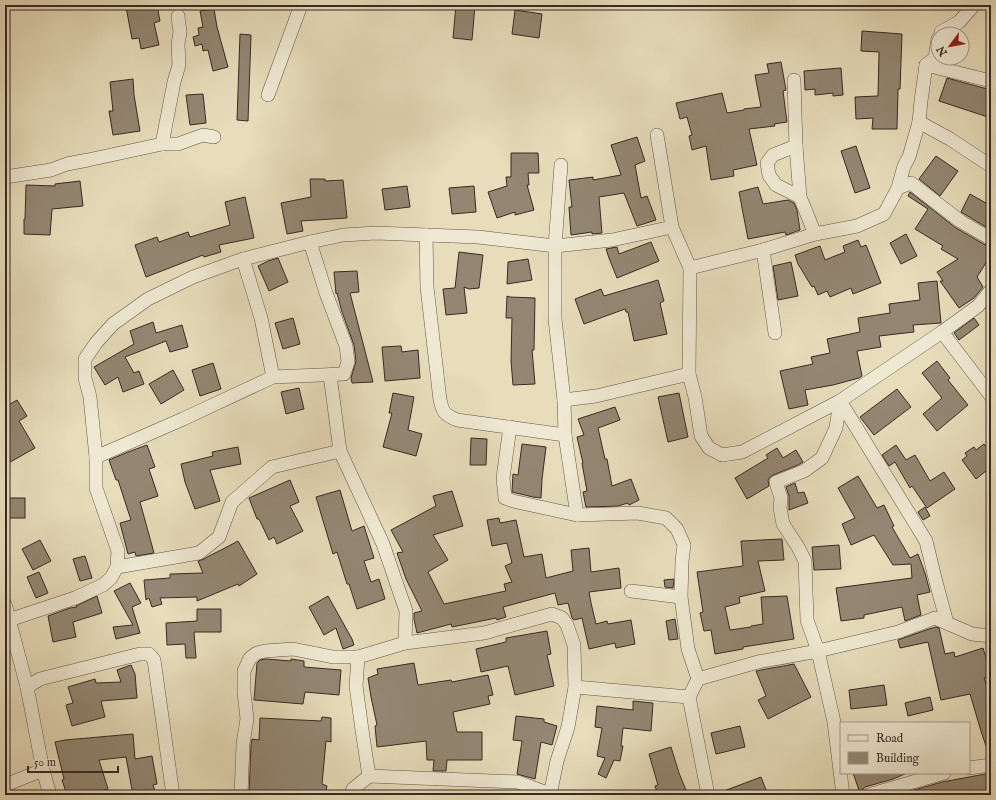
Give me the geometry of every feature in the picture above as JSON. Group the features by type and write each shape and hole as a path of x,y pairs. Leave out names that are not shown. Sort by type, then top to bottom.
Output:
{"street":[{"path":"268,94 302,5"},
{"path":"952,26 959,22 974,5"},
{"path":"162,144 174,82 179,65 178,44 180,32 178,16"},
{"path":"690,268 763,250 815,234 858,226 884,214 898,188 904,166 909,157 919,122 926,66 930,62"},
{"path":"926,66 991,81"},
{"path":"794,80 796,146 800,197 815,234"},
{"path":"919,122 950,139 991,166"},
{"path":"5,177 51,170 67,164 162,144 178,144 203,135 214,137"},
{"path":"657,136 672,227 690,268 689,374 695,397 701,436 709,448 722,455 742,452 840,401 978,306 991,290"},
{"path":"796,146 773,154 768,163 769,175 776,185 800,197"},
{"path":"561,165 555,246 555,319 564,400 565,435 576,515"},
{"path":"898,188 910,183 960,221 991,239"},
{"path":"9,620 75,598 103,585 111,578 117,568 118,551 96,488 96,457 90,397 85,378 86,359 96,342 113,324 148,299 193,277 243,259 343,235 376,233 478,237 555,246 612,240 672,227"},
{"path":"426,235 427,287 440,400 442,408 447,416 457,420 565,435"},
{"path":"96,457 183,419 273,377 344,374 348,362 346,346 326,293 310,242"},
{"path":"763,250 775,333"},
{"path":"243,259 261,318 273,377"},
{"path":"942,332 991,396"},
{"path":"564,400 596,396 689,374"},
{"path":"330,375 340,451 383,544 406,611 405,643"},
{"path":"840,401 926,540 946,623"},
{"path":"840,401 836,428 822,458 804,471 776,482 781,498 780,508 783,524 805,561 807,620 818,651 834,722 840,771"},
{"path":"510,427 503,478 505,498 576,515 638,513 666,518 678,529 684,545 681,597 688,649 698,679 689,697 708,795"},
{"path":"117,568 199,553 219,537 232,502 272,467 340,451"},
{"path":"631,590 681,597"},
{"path":"5,604 27,687 43,770 50,795"},
{"path":"241,795 243,744 246,719 244,671 250,658 257,653 293,649 333,657 358,658 405,643 484,633 552,614 562,618 567,625 574,645 575,687 568,727 557,761 550,795 518,782 369,776 353,789 351,795"},
{"path":"698,679 758,662 818,651 898,632 935,618 972,634 991,636"},
{"path":"27,687 40,679 140,654 149,654 154,660 173,795"},
{"path":"358,658 356,686 369,776"},
{"path":"575,687 689,697"},
{"path":"970,768 991,765"},
{"path":"5,785 43,770"},
{"path":"840,774 843,795"},
{"path":"868,795 941,774"}],"building":[{"path":"137,5 157,5 160,21 154,23 159,45 141,49 139,38 132,39 126,7"},
{"path":"456,5 475,5 472,40 453,38"},
{"path":"214,9 217,27 228,67 213,71 208,50 203,51 202,44 195,46 193,37 199,35 198,28 203,27 200,11"},
{"path":"515,10 542,14 539,38 512,34"},
{"path":"862,31 902,34 897,129 872,129 873,118 856,119 855,97 878,96 879,52 861,51"},
{"path":"240,34 251,35 248,121 237,120"},
{"path":"781,62 786,90 783,91 787,122 774,124 775,126 749,129 757,165 733,170 734,176 711,180 706,146 692,150 689,136 692,135 687,117 680,119 676,103 722,93 727,113 761,107 755,75 769,73 767,64"},
{"path":"841,68 843,95 833,96 833,93 815,95 815,89 805,90 804,71"},
{"path":"947,78 991,90 991,118 939,101"},
{"path":"133,79 140,131 113,135 109,111 113,111 110,82"},
{"path":"203,94 206,123 190,125 186,95"},
{"path":"637,137 645,161 635,165 641,198 647,196 656,220 637,226 624,193 599,197 602,233 592,234 592,232 571,235 569,207 572,207 569,180 593,177 593,180 621,175 611,145"},
{"path":"856,146 870,188 855,193 841,151"},
{"path":"511,153 538,153 539,173 528,173 529,185 527,185 534,210 515,215 515,212 497,218 488,192 507,186 506,177 511,177"},
{"path":"936,156 958,171 940,196 919,179"},
{"path":"310,179 325,179 325,181 343,180 347,218 301,221 303,231 287,234 281,203 311,197"},
{"path":"80,181 83,206 52,209 50,235 24,234 26,185 55,186 55,184"},
{"path":"407,186 410,207 385,210 382,189"},
{"path":"474,186 476,212 452,214 449,188"},
{"path":"758,187 763,204 788,200 794,203 797,210 800,230 786,235 785,232 748,239 739,192"},
{"path":"910,192 956,228 991,247 991,255 977,277 983,287 974,298 959,308 940,281 943,281 937,272 958,259 941,249 943,246 915,229 928,209 908,196"},
{"path":"970,194 991,206 991,230 961,212"},
{"path":"245,197 254,238 219,245 221,252 204,257 203,255 146,277 135,245 157,237 159,242 188,232 190,237 230,225 225,202"},
{"path":"906,234 917,256 901,264 890,243"},
{"path":"858,240 861,247 866,245 881,283 853,294 851,288 830,297 827,291 818,295 814,286 812,287 798,264 795,255 820,246 825,260 845,252 843,246"},
{"path":"651,242 659,261 617,278 606,249 617,247 619,254"},
{"path":"459,252 483,255 479,288 469,289 464,287 467,313 446,315 443,289 455,288"},
{"path":"278,258 288,282 269,291 258,266"},
{"path":"528,259 532,280 507,284 508,262"},
{"path":"791,262 798,296 778,300 773,266"},
{"path":"357,271 359,292 350,293 373,382 352,383 351,378 356,361 354,345 337,293 336,294 334,272"},
{"path":"658,280 664,301 660,303 667,334 634,341 628,312 626,312 625,309 584,324 575,299 601,289 604,296"},
{"path":"937,281 941,323 913,325 914,332 879,336 881,347 857,351 862,376 833,385 805,390 808,405 789,409 780,371 813,364 811,357 830,353 827,339 860,332 858,318 890,313 889,304 920,300 918,283"},
{"path":"507,296 535,298 534,350 532,350 535,384 513,385 511,361 512,318 506,318"},
{"path":"293,318 300,344 283,349 275,323"},
{"path":"974,318 979,325 959,340 954,333"},
{"path":"153,322 156,333 182,325 188,347 170,352 166,341 125,357 134,373 139,371 144,384 123,392 118,377 105,385 94,367 134,344 130,331"},
{"path":"401,346 402,352 418,350 420,378 385,381 382,347"},
{"path":"937,361 950,378 948,380 968,405 937,431 923,414 942,398 922,373"},
{"path":"213,363 221,389 200,396 192,370"},
{"path":"173,370 184,390 161,404 149,384"},
{"path":"299,388 304,409 286,414 281,392"},
{"path":"897,389 911,407 874,435 860,417"},
{"path":"393,393 414,397 408,430 422,434 416,456 383,447 392,413 389,413"},
{"path":"679,393 688,437 668,442 658,397"},
{"path":"17,400 27,416 19,421 35,448 5,465 5,407"},
{"path":"615,407 620,420 598,428 605,459 607,459 612,486 631,479 639,500 629,505 628,503 618,506 586,507 583,492 587,491 577,437 584,435 578,419"},
{"path":"471,438 487,439 486,465 470,465"},
{"path":"522,444 546,447 541,498 512,492 513,474 518,475"},
{"path":"984,444 991,454 991,467 976,479 962,460 967,456 965,453 974,447 976,450"},
{"path":"147,445 155,467 149,469 158,496 140,502 154,553 136,556 135,552 128,554 120,523 131,520 118,480 116,480 109,460"},
{"path":"896,445 906,460 915,455 930,481 944,472 955,489 927,508 912,486 910,488 895,462 889,466 882,455"},
{"path":"238,447 241,464 210,470 220,501 195,509 185,482 181,464 213,456 212,452"},
{"path":"777,448 783,458 796,450 803,462 773,475 768,480 769,486 747,499 735,478 768,458 766,455"},
{"path":"858,476 877,508 884,505 894,526 892,527 910,558 918,554 930,592 917,595 921,615 905,621 902,607 864,615 864,618 841,621 836,588 912,578 911,564 893,565 874,535 851,545 842,524 855,518 838,488"},
{"path":"290,480 299,502 290,506 303,531 277,544 274,537 269,540 259,519 257,519 249,498"},
{"path":"795,483 798,493 804,492 808,503 789,510 789,496 786,487"},
{"path":"340,490 352,531 364,526 374,558 364,561 371,582 379,579 385,599 357,609 337,552 333,554 316,497"},
{"path":"452,491 463,526 433,535 448,560 428,572 444,604 506,591 504,584 512,582 505,566 512,563 507,543 492,546 487,520 499,518 500,523 516,520 524,557 542,554 546,578 573,571 571,550 589,548 591,572 619,568 621,588 589,592 591,603 596,624 607,621 608,624 631,620 635,644 616,648 615,643 589,649 582,618 574,620 572,618 568,603 558,605 555,593 503,607 506,617 497,620 496,618 452,627 451,624 417,633 414,613 422,611 406,579 397,553 403,552 391,530 436,506 433,496"},
{"path":"5,498 25,498 25,518 5,518"},
{"path":"925,507 930,516 923,520 918,512"},
{"path":"782,539 784,560 758,561 765,591 739,597 740,603 725,607 730,630 751,627 763,624 761,597 787,596 794,639 743,647 743,649 715,654 711,630 704,631 700,613 703,612 697,572 743,566 741,541"},
{"path":"40,540 51,561 33,570 22,549"},
{"path":"238,541 257,574 239,586 238,584 197,601 197,597 160,598 162,604 152,607 149,598 146,600 144,580 170,578 170,574 203,573 198,561"},
{"path":"839,545 841,569 814,570 812,547"},
{"path":"85,556 92,578 80,581 73,559"},
{"path":"39,572 48,593 36,598 27,577"},
{"path":"674,579 673,588 665,587 664,580"},
{"path":"130,583 141,603 132,607 140,633 116,639 113,627 133,625 114,591"},
{"path":"97,596 102,613 73,622 76,637 53,642 48,616 77,607 76,606"},
{"path":"328,596 354,645 343,649 336,628 324,635 309,607"},
{"path":"197,609 221,609 221,632 194,632 196,658 186,658 185,644 167,645 166,623 197,621"},
{"path":"675,619 678,639 669,640 666,621"},
{"path":"936,627 939,628 945,654 954,652 955,657 983,648 991,674 991,676 984,678 991,700 991,755 989,755 970,694 941,700 928,642 900,648 898,640"},
{"path":"547,631 551,654 547,655 554,686 515,695 508,666 481,672 476,649 506,642 506,638"},
{"path":"291,659 304,661 304,667 341,670 339,695 305,692 303,704 254,700 257,663 260,660 291,661"},
{"path":"414,663 418,685 451,680 452,682 488,675 493,695 488,696 490,704 453,712 457,732 482,732 482,760 447,760 446,771 433,771 434,760 427,760 426,741 377,747 375,726 377,725 368,678 378,674 377,669"},
{"path":"794,664 811,697 768,719 758,700 766,696 756,671"},
{"path":"131,665 135,674 137,698 101,701 105,717 72,726 66,705 73,703 68,687 95,679 96,683 121,682 117,670"},
{"path":"884,685 887,705 851,709 849,690"},
{"path":"930,697 933,710 908,716 905,703"},
{"path":"633,701 653,703 651,731 623,728 621,746 623,746 620,761 614,760 606,778 598,774 605,758 597,756 602,728 595,727 597,706 633,710"},
{"path":"516,716 544,719 544,722 557,726 552,745 541,742 535,779 517,774 522,741 513,740"},
{"path":"322,717 331,718 331,742 326,741 322,784 327,786 325,795 249,795 251,745 252,739 259,740 260,718 321,721"},
{"path":"740,726 745,747 716,754 711,733"},
{"path":"133,734 135,759 152,756 157,784 153,785 156,795 133,795 126,757 99,760 108,789 88,795 67,795 62,780 64,779 55,742"},
{"path":"671,747 688,795 658,795 655,786 658,785 649,754"},
{"path":"991,773 991,794 904,795 904,793 942,782"},
{"path":"853,774 905,774 865,787 860,793"},
{"path":"761,777 768,795 716,795 716,794"}]}
